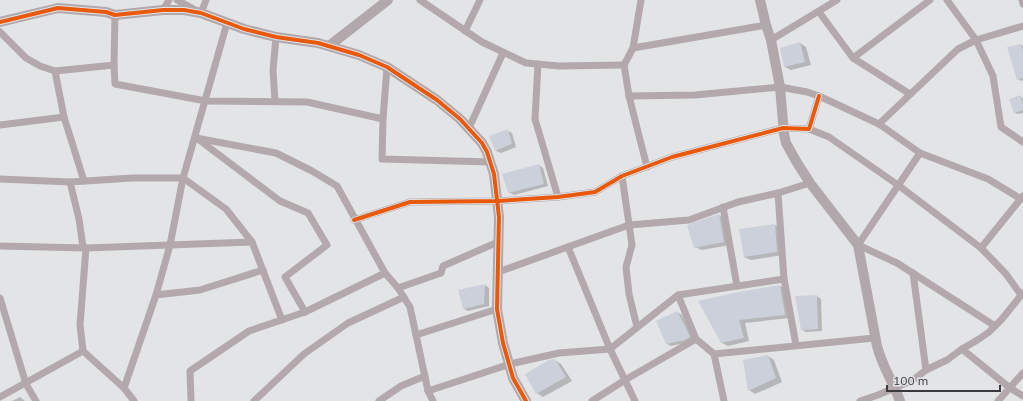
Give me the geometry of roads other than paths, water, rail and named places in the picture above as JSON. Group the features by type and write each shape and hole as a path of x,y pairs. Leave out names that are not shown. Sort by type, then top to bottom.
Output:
{"street":[{"path":"164,10 169,0"},
{"path":"177,0 201,13 244,29 276,37 329,46 359,55 387,67 437,100 469,128 482,143 491,162 494,174 498,201 499,228 497,309 503,343 513,378 526,401"},
{"path":"201,13 206,0"},
{"path":"329,46 388,0"},
{"path":"420,0 464,31 503,53 526,63 559,66 624,65"},
{"path":"464,31 480,0"},
{"path":"642,0 633,48 624,65 629,96 647,167"},
{"path":"760,0 771,40 780,87 785,138 790,151 810,183 858,245 874,338 880,358 900,401"},
{"path":"771,40 819,12 826,3 837,0"},
{"path":"853,58 930,0"},
{"path":"947,0 976,40 992,76 1001,127 1023,142"},
{"path":"1022,0 1023,4"},
{"path":"0,22 58,8 106,12 115,15 164,10 184,10 201,13"},
{"path":"819,12 853,58 910,94"},
{"path":"115,15 115,84 206,101 307,102 383,119"},
{"path":"124,388 156,295 170,245 183,178 196,138 227,23"},
{"path":"633,48 766,25"},
{"path":"878,124 958,49 976,40 1023,26"},
{"path":"0,32 26,58 40,66 55,71 114,65"},
{"path":"275,102 273,70 276,37"},
{"path":"469,128 503,53"},
{"path":"538,64 535,119 558,197"},
{"path":"387,67 382,159 491,162"},
{"path":"55,71 64,116 84,181"},
{"path":"629,96 695,95 780,87 819,96 878,124 920,153 988,179 1022,198 981,248"},
{"path":"809,129 819,96"},
{"path":"0,125 64,116"},
{"path":"354,220 410,202 498,201 558,197 595,192 622,176 672,157 783,128 809,129 829,137 898,185 981,248 1006,274 1022,294 1012,308 995,326 979,339 947,360 926,370 913,380 860,401"},
{"path":"196,138 276,153 312,171 337,186 354,220 385,273 398,288 410,307 428,391 433,401"},
{"path":"196,138 280,201 308,214 328,245 285,277 305,312"},
{"path":"858,245 920,153"},
{"path":"622,176 632,245 626,267 629,294 637,328"},
{"path":"0,179 70,182 132,178 183,178 226,209 252,242 282,320"},
{"path":"70,182 79,218 84,247 80,325 83,351 124,388 134,401"},
{"path":"498,272 629,225 689,220 738,202 778,193 810,183"},
{"path":"778,193 784,279 796,346"},
{"path":"723,207 737,286"},
{"path":"0,246 84,247 252,242"},
{"path":"398,288 441,273 443,266 498,242"},
{"path":"858,245 897,263 995,326"},
{"path":"568,247 610,349 635,401"},
{"path":"156,295 200,290 263,270"},
{"path":"191,401 190,372 248,331 305,312 385,273"},
{"path":"913,273 926,370"},
{"path":"428,391 510,364 559,353 610,349 678,295 784,279"},
{"path":"678,295 696,339 714,354 724,401"},
{"path":"254,401 304,354 348,323 404,297"},
{"path":"0,298 26,384 36,401"},
{"path":"416,335 497,309"},
{"path":"714,354 874,338"},
{"path":"592,401 696,339"},
{"path":"962,349 1010,388 1023,396"},
{"path":"0,396 26,384 83,351"},
{"path":"998,401 1023,373"},
{"path":"379,401 401,386 425,376"}]}
